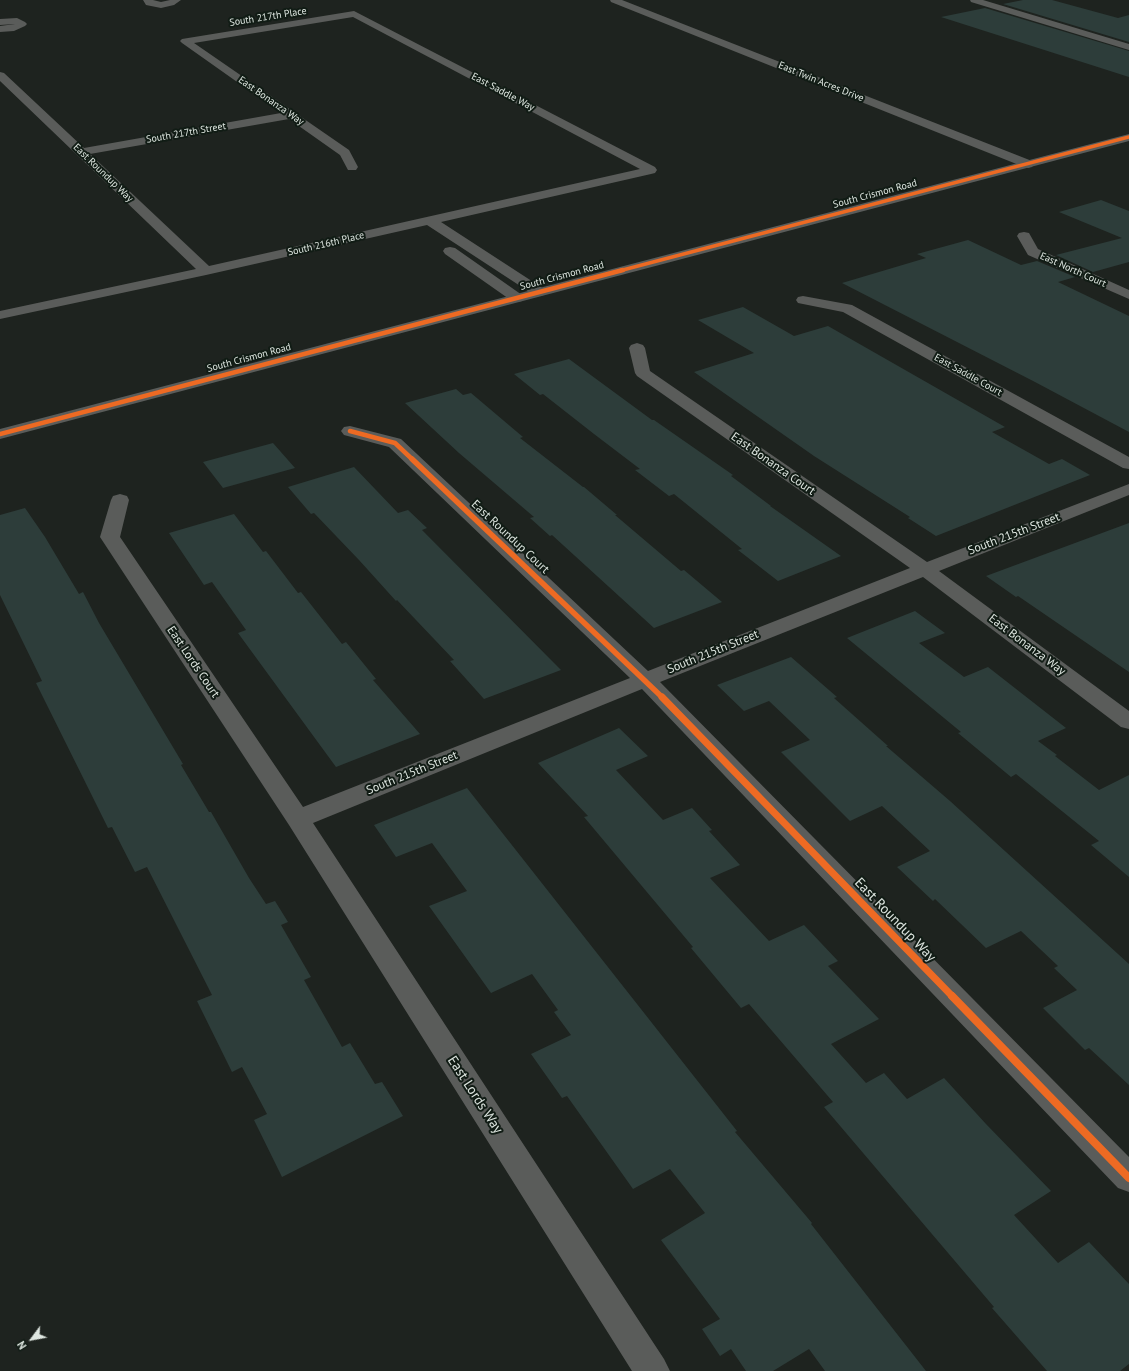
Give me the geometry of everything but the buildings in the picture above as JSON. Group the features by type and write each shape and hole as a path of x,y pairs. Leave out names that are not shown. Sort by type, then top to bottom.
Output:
{"street":[{"path":"149,0 147,1 149,4 156,5 171,4 177,0"},
{"name":"East Twin Acres Drive","path":"614,0 1028,164"},
{"path":"974,0 1129,47"},
{"name":"South 217th Place","path":"185,41 354,14"},
{"name":"East Saddle Way","path":"354,14 652,170"},
{"path":"0,22 17,21 22,24 14,28 0,28"},
{"name":"East Bonanza Way","path":"185,41 344,153 352,167"},
{"name":"East Roundup Way","path":"0,75 206,271"},
{"name":"South 217th Street","path":"82,152 291,115"},
{"name":"South Crismon Road","path":"0,434 1129,137"},
{"name":"South 216th Place","path":"0,315 206,271 652,170"},
{"path":"429,220 539,292"},
{"path":"411,224 423,233"},
{"name":"East North Court","path":"1024,236 1033,252 1129,295"},
{"path":"436,242 517,298"},
{"name":"East Saddle Court","path":"803,300 847,308 1129,464"},
{"name":"East Bonanza Court","path":"637,348 642,373 924,569"},
{"name":"East Roundup Court","path":"350,431 395,443 644,680"},
{"name":"South 215th Street","path":"298,819 644,680 1129,489"},
{"name":"East Lords Court","path":"120,500 110,537 298,819"},
{"name":"East Bonanza Way","path":"924,569 1129,722"},
{"name":"East Roundup Way","path":"644,680 1129,1178"},
{"name":"East Lords Way","path":"298,819 652,1371"}],"cycle path":[{"path":"0,434 1129,137"},
{"path":"350,431 395,443 645,680 1129,1178"}]}
